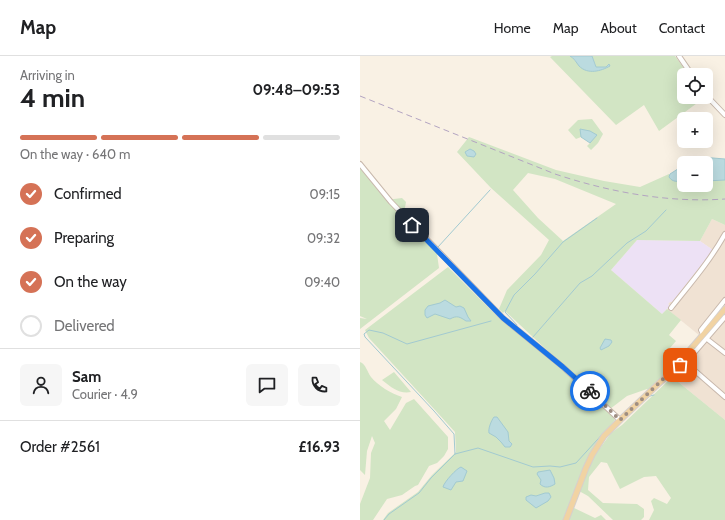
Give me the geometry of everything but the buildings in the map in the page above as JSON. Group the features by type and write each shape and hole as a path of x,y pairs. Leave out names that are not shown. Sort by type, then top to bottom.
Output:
{"main road":[{"path":"566,520 580,480 592,454 604,436 683,364 703,334 725,309"}],"street":[{"path":"679,56 687,68"},
{"path":"713,102 725,115"},
{"path":"360,164 391,202 503,318 563,367 620,420"},
{"path":"671,308 703,268 725,234"},
{"path":"703,334 701,330 725,300"},
{"path":"675,375 725,317"},
{"path":"707,339 725,353"},
{"path":"683,364 725,397"}],"shaded area":[{"path":"712,219 725,225 725,420 672,377 705,340 667,309 670,306 668,304 713,250 700,241"},
{"path":"637,240 700,241 713,250 672,302 668,304 670,306 662,314 611,270"}],"green space":[{"path":"571,56 580,66 597,71 609,66 596,67 592,56 675,56 684,68 677,68 677,104 696,104 685,112 677,112 677,118 659,131 644,105 616,125 550,57"},
{"path":"592,119 603,134 598,143 591,150 587,146 590,143 581,129 581,137 576,139 568,130 578,120"},
{"path":"469,137 556,170 604,181 640,187 669,174 669,177 674,181 677,181 677,192 713,192 713,181 725,180 725,225 712,219 700,241 637,240 611,270 662,314 667,309 681,320 669,335 676,341 670,348 678,357 650,390 647,389 627,396 610,409 505,311 503,313 499,309 507,290 541,255 549,240 491,188 457,152","holes":["528,173 555,179 616,204 563,241 538,218 513,190"]},
{"path":"360,168 386,200 402,198 406,202 403,219 437,254 439,268 360,329 360,318 367,319 360,316"},
{"path":"448,267 501,320 561,368 609,412 615,420 590,453 563,520 383,520 388,513 418,492 432,475 456,452 455,432 369,338 365,330"},
{"path":"360,362 364,364 371,377 377,383 402,397 396,409 384,421 390,430 406,403 414,399 448,437 448,449 444,456 437,463 429,466 418,485 402,495 387,499 373,520 360,520 360,504 370,478 371,453 375,443 372,436 367,451 365,475 360,470"},
{"path":"394,372 411,392 399,391 392,388 382,380"},
{"path":"672,377 725,420 725,520 649,520 654,510 651,501 654,498 667,504 671,498 656,476 644,477 620,489 607,463 601,462 589,477 588,490 603,503 637,504 644,509 644,517 641,520 613,520 588,496 579,491 590,462 611,433 622,425"},
{"path":"572,507 595,518 601,515 606,520 568,520"}],"water":[{"path":"570,56 592,56 596,67 606,67 609,64 610,66 599,71 586,70 579,66"},
{"path":"580,129 590,131 597,135 590,143 581,137"},
{"path":"470,149 476,154 474,157 467,156 465,152"},
{"path":"713,158 725,159 725,180 713,181"},
{"path":"677,170 677,181 672,180 669,177 670,174"},
{"path":"445,300 456,307 460,306 464,308 471,321 466,321 457,317 450,319 435,314 427,318 425,315 425,310 428,306"},
{"path":"605,339 611,340 612,342 609,346 601,350 600,348"},
{"path":"494,417 497,417 508,432 509,441 512,444 510,447 505,447 496,437 489,433 490,425"},
{"path":"461,467 467,471 463,481 456,482 451,490 443,487 451,476"},
{"path":"550,470 555,484 549,487 544,487 540,484 541,480 537,474 538,472"},
{"path":"549,493 551,497 548,501 536,508 526,500 526,497 531,495 536,496"}],"waterway":[{"path":"438,247 490,190"},
{"path":"533,337 580,283 592,276 627,243 646,231 666,210"},
{"path":"517,325 505,312 514,295 563,242 597,218"},
{"path":"455,454 454,434 365,337 364,334 369,330 383,333 407,344 491,321"},
{"path":"637,407 650,396 654,395"},
{"path":"384,520 389,514 419,493 431,478 455,454 478,448 533,467 560,467 576,463 608,428"}],"railway":[{"path":"360,96 555,174 596,186 660,198 704,200 725,199"}],"way so far":[{"path":"590,391 620,420 679,364 680,365"}],"route":[{"path":"412,225 503,318 590,391"}]}
